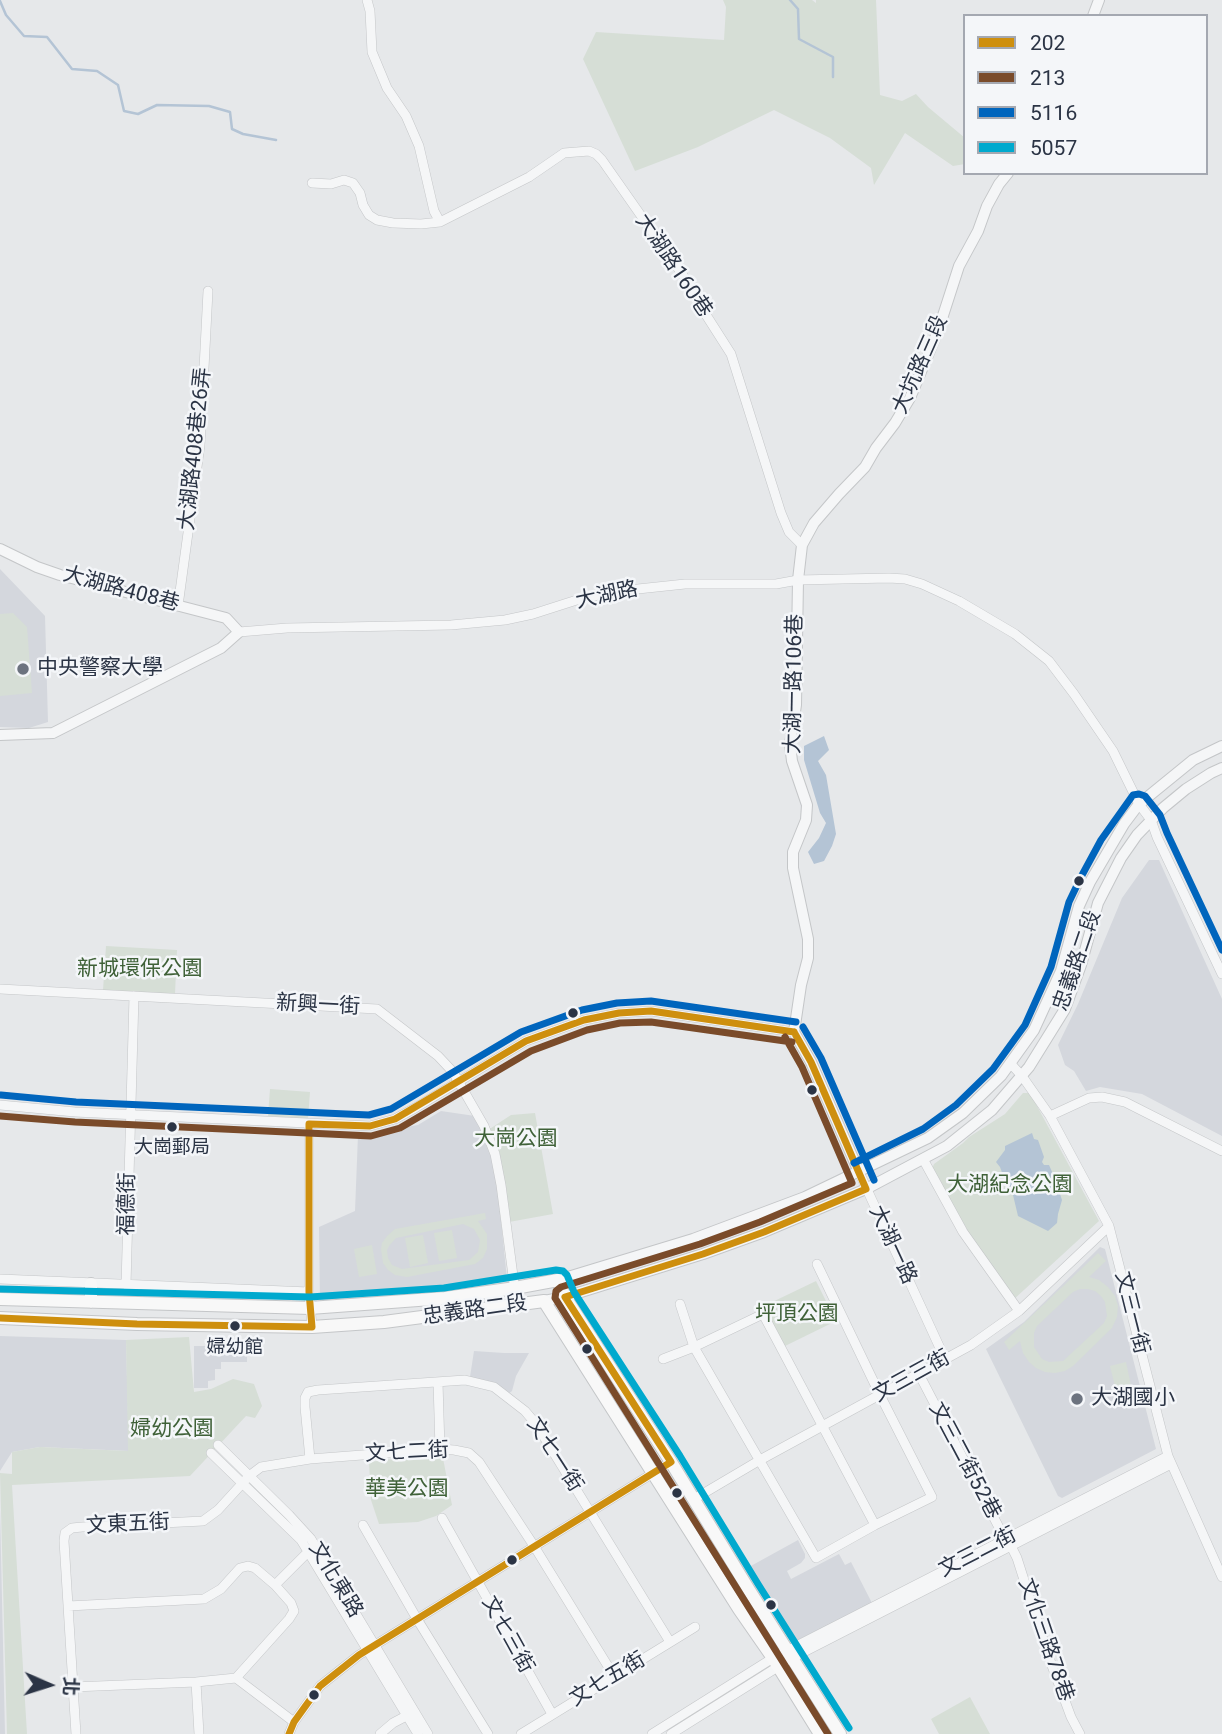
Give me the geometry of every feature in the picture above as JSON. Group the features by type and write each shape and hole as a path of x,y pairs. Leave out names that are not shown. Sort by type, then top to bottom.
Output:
{"main road":[{"name":"忠義路二段","path":"0,1299 310,1308 445,1298 558,1280"},
{"path":"558,1280 565,1297 840,1734"},
{"path":"558,1280 544,1301 820,1734"},
{"path":"91,1302 92,1284"},
{"name":"忠義路二段","path":"0,1318 312,1327 384,1322 544,1301"}],"street":[{"path":"312,183 331,184 344,180 353,183 360,192 369,215 377,220 421,224 440,222 434,211 419,146 406,116 387,88 372,52 368,0"},
{"name":"大湖路160巷","path":"440,222 529,177 564,153 589,150 602,160 688,284 731,354 781,513 789,532 802,545"},
{"name":"大坑路三段","path":"797,580 802,545 814,523 865,467 910,398 938,331 959,266 978,231 987,206 1006,175"},
{"name":"大湖路408巷26弄","path":"178,606 200,445 208,291"},
{"name":"大湖路408巷","path":"0,549 60,575 226,618 239,632"},
{"name":"大湖路","path":"239,632 505,621 583,598 685,583 776,584 797,580 889,578 922,584 959,601 1015,634 1049,661 1113,751 1139,804 1151,820 1222,974"},
{"name":"大湖一路106巷","path":"794,1032 800,985 808,958 808,939 793,868 793,852 806,820 807,805 792,761 790,744 796,705 797,580"},
{"path":"0,735 53,733 221,648 239,632"},
{"name":"忠義路二段","path":"558,1280 693,1239 806,1197 928,1138 963,1113 1001,1076 1034,1030 1061,971 1079,906 1090,882 1110,846 1139,804 1194,760 1222,746"},
{"name":"忠義路二段","path":"544,1301 704,1254 764,1232 866,1189 947,1146 992,1110 1029,1067 1065,1009 1081,965 1098,903 1121,858 1137,835 1186,789 1222,768"},
{"name":"新興一街","path":"0,989 377,1009 438,1056 453,1072 484,1126 495,1154 501,1185 517,1306"},
{"name":"福德街","path":"126,1285 134,996"},
{"path":"0,1105 75,1112 370,1126 395,1119 526,1041 584,1020 620,1013 651,1011 794,1032"},
{"name":"大湖一路","path":"794,1032 811,1062 945,1359"},
{"name":"文三一街","path":"1010,1063 1050,1116 1109,1226 1170,1460 1222,1577"},
{"path":"1050,1116 1089,1098 1102,1097 1125,1102 1222,1151"},
{"path":"309,1124 309,1292 312,1327"},
{"path":"923,1159 963,1232 1019,1311"},
{"name":"文三三街","path":"694,1499 971,1345 1019,1311 1109,1226"},
{"path":"680,1304 694,1347 816,1558 874,1525 932,1497 817,1264"},
{"path":"0,1279 309,1292"},
{"path":"663,1359 763,1314 874,1525"},
{"name":"文三二街52巷","path":"919,1374 1008,1543"},
{"name":"文七一街","path":"310,1459 305,1408 305,1398 309,1392 465,1380 494,1387 519,1406 536,1424 670,1642"},
{"path":"438,1382 440,1449"},
{"name":"文化東路","path":"218,1444 246,1479 311,1548 411,1713 428,1734"},
{"name":"文七二街","path":"246,1479 261,1467 310,1459 440,1449 469,1453 479,1462 534,1546 614,1676"},
{"name":"文化東路","path":"211,1453 246,1479"},
{"name":"文三二街","path":"775,1662 1170,1460"},
{"path":"289,1734 320,1686 359,1655 671,1462"},
{"name":"文東五街","path":"76,1734 65,1533 72,1528 203,1521 218,1510 246,1479"},
{"name":"文七三街","path":"442,1518 552,1714"},
{"path":"362,1525 488,1734"},
{"name":"文化三路78巷","path":"1008,1543 1017,1558 1048,1655 1080,1734"},
{"path":"275,1585 311,1548"},
{"path":"68,1606 204,1599 221,1589 240,1568 248,1566 256,1567 275,1585 291,1603 294,1611 236,1678 73,1687"},
{"name":"文七五街","path":"521,1734 695,1627"},
{"path":"652,1734 775,1662"},
{"path":"671,1734 775,1662"},
{"path":"236,1678 295,1723"},
{"path":"196,1682 199,1734"},
{"path":"380,1734 411,1713"},
{"name":"文化東路","path":"411,1713 418,1734"}],"shaded area":[{"name":"中央警察大學","path":"0,569 45,616 48,722 29,728 0,727"},
{"path":"1149,860 1159,860 1222,999 1222,1136 1142,1094 1100,1087 1086,1091 1074,1071 1065,1065 1058,1045 1122,898"},
{"path":"441,1111 475,1116 495,1163 507,1279 320,1301 319,1227 355,1211 358,1135 418,1125"},
{"name":"大湖國小","path":"1100,1247 1105,1249 1156,1449 1062,1498 1058,1496 986,1349 1024,1322"},
{"path":"0,1336 126,1340 129,1451 40,1447 12,1452 0,1471"},
{"path":"194,1346 247,1346 247,1362 221,1362 221,1369 215,1369 215,1380 208,1381 208,1388 194,1388"},
{"path":"474,1351 529,1353 516,1376 512,1391 508,1394 470,1377"},
{"path":"0,1510 5,1734 0,1734"},
{"path":"798,1540 805,1558 787,1571 791,1579 839,1554 845,1565 851,1562 872,1603 796,1641 749,1567"}],"green space":[{"path":"723,0 812,0 816,3 816,0 876,0 880,95 902,101 916,94 963,136 963,164 953,166 905,133 874,185 871,168 830,138 774,110 698,147 635,171 583,59 596,32 724,40 726,7"},
{"path":"13,613 27,627 32,693 0,696 0,614"},
{"name":"新城環保公園","path":"106,946 177,950 175,994 103,990"},
{"path":"270,1089 310,1092 308,1119 268,1116"},
{"name":"大湖紀念公園","path":"1023,1093 1030,1093 1099,1221 1012,1301 949,1206 932,1169 934,1164 969,1137 1005,1114"},
{"name":"大崗公園","path":"535,1113 553,1214 509,1222 488,1130 511,1115"},
{"path":"485,1213 486,1219 478,1221 487,1234 487,1249 483,1258 475,1264 407,1277 395,1275 383,1263 381,1249 382,1243 395,1229","holes":["463,1224 474,1229 480,1240 478,1252 469,1260 402,1269 392,1265 388,1258 387,1250 396,1238"]},
{"path":"452,1230 457,1258 439,1261 434,1233"},
{"path":"423,1235 428,1263 410,1267 405,1238"},
{"path":"372,1245 377,1274 359,1277 354,1249"},
{"path":"1098,1253 1106,1261 1089,1277 1099,1280 1115,1296 1117,1317 1112,1328 1073,1366 1065,1371 1045,1372 1029,1362 1020,1341 1009,1350 1004,1342","holes":["1080,1289 1095,1291 1105,1302 1107,1316 1104,1323 1063,1361 1049,1362 1042,1359 1034,1347 1037,1326 1073,1292"]},
{"name":"坪頂公園","path":"816,1281 836,1321 783,1347 764,1306"},
{"name":"婦幼公園","path":"189,1337 194,1392 211,1389 233,1379 254,1384 262,1406 255,1418 246,1416 190,1476 12,1485 27,1734 7,1734 0,1473 12,1474 12,1452 40,1447 128,1451 126,1340"},
{"path":"1126,1362 1133,1395 1118,1399 1110,1366"},
{"name":"華美公園","path":"442,1453 452,1505 436,1516 418,1522 379,1524 371,1500 369,1462"},
{"path":"970,1697 990,1734 939,1734 931,1719"}],"water":[{"path":"824,736 829,750 818,761 826,775 836,834 824,861 814,864 808,852 826,823 820,813 804,760 804,746"},
{"path":"1032,1133 1034,1139 1038,1140 1044,1157 1042,1162 1049,1165 1057,1186 1055,1189 1062,1200 1057,1223 1048,1231 1018,1216 1013,1195 1009,1192 996,1162 1005,1146"}],"waterway":[{"path":"790,0 798,9 799,39 833,57 833,77"},
{"path":"0,1 6,15 24,36 47,37 72,69 97,71 118,85 124,111 138,114 157,105 209,106 230,112 232,129 243,134 276,140"}],"transit line":[{"name":"5116","path":"854,1163 923,1129 956,1105 993,1069 1025,1025 1051,967 1069,902 1081,877 1101,840 1133,795 1145,796 1160,815 1222,950"},
{"name":"5116","path":"1,1095 76,1102 369,1115 391,1109 521,1032 582,1010 617,1003 651,1001 796,1022"},
{"name":"202","path":"309,1124 370,1126 395,1119 526,1041 584,1020 619,1013 651,1011 794,1032"},
{"name":"213","path":"0,1116 371,1136 400,1128 531,1051 587,1030 620,1023 651,1022 792,1042"},
{"name":"5116","path":"803,1027 821,1058 874,1180"},
{"name":"202","path":"289,1734 294,1722 320,1686 359,1655 671,1462 565,1297 703,1254 764,1232 866,1189 811,1062 794,1032"},
{"name":"213","path":"785,1037 802,1067 852,1183 700,1244 561,1287 556,1291 555,1298 828,1734"},
{"name":"202","path":"0,1318 312,1327 309,1292 309,1124"},
{"name":"5057","path":"0,1289 310,1297 444,1288 563,1271 849,1728"}],"place":[{"name":"中央警察大學","path":"23,669"},
{"name":"大崗郵局","path":"172,1127"},
{"name":"婦幼館","path":"235,1326"},
{"name":"大湖國小","path":"1077,1399"}]}
